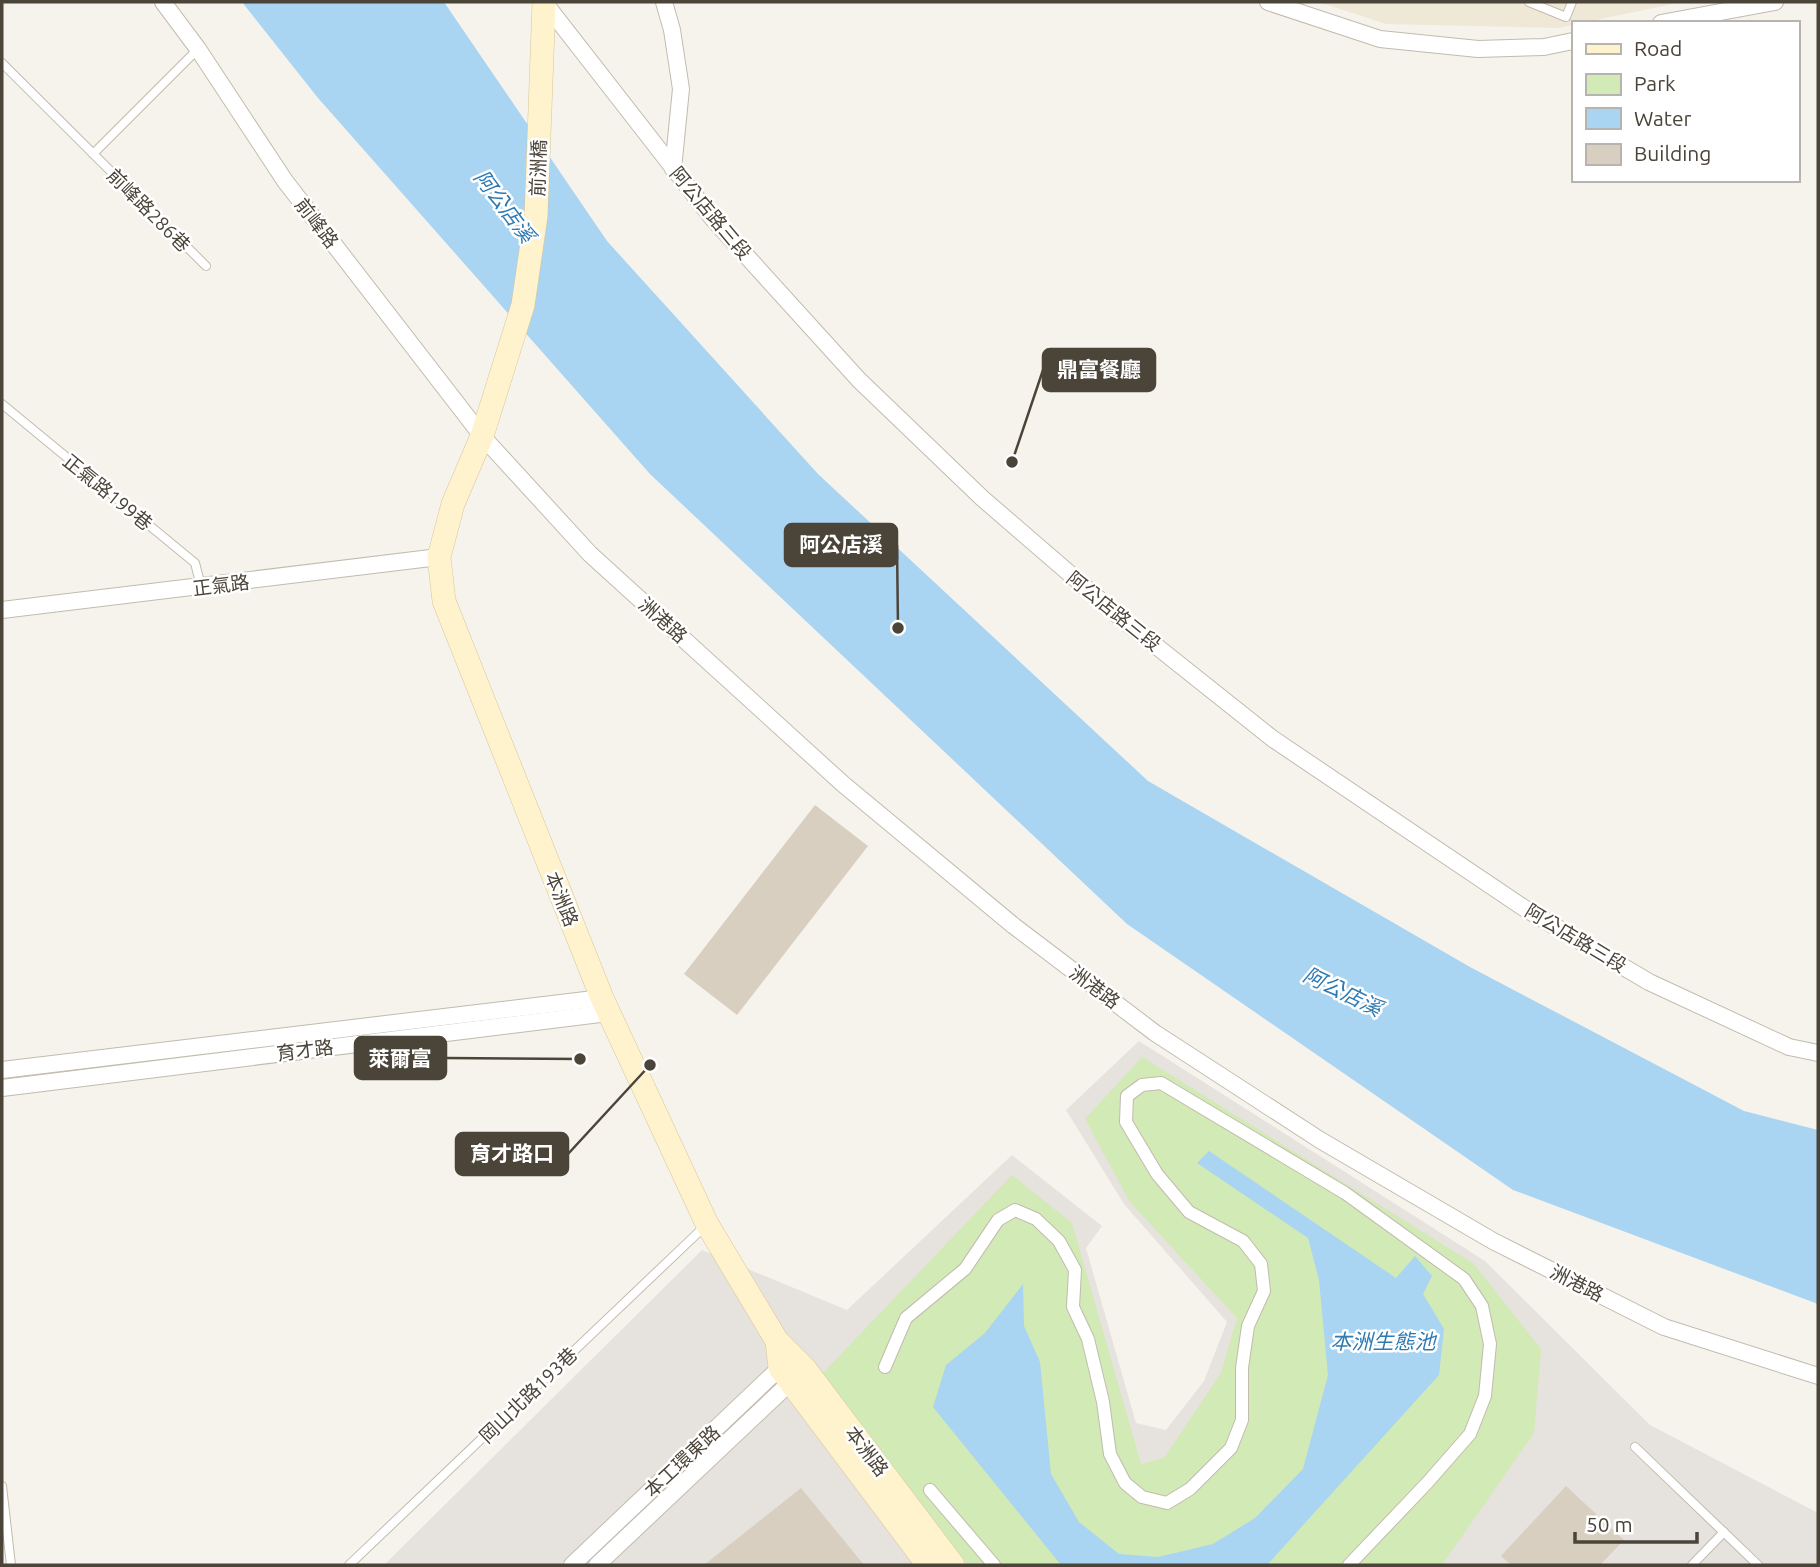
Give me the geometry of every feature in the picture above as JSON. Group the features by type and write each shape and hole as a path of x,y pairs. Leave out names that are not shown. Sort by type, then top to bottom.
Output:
{"main road":[{"name":"前洲橋","path":"482,436 523,305 536,216 544,2"},
{"name":"本洲路","path":"482,436 453,504 439,557 444,601 605,1006 707,1224 789,1363 928,1565"},
{"name":"本洲路","path":"789,1363 953,1565"}],"street":[{"name":"前峰路","path":"163,2 198,49 285,181 482,436"},
{"name":"阿公店路三段","path":"544,2 713,219 859,380 982,498 1121,618 1273,740 1524,908 1649,982 1789,1046 1818,1053"},
{"path":"664,2 673,30 681,89 673,169"},
{"path":"1268,2 1380,39 1478,49 1544,47 1572,41"},
{"path":"1672,21 1775,2"},
{"name":"洲港路","path":"482,436 590,554 843,784 1014,926 1155,1033 1320,1140 1493,1241 1664,1327 1818,1376"},
{"name":"正氣路","path":"2,610 202,588 439,557"},
{"name":"育才路","path":"2,1070 605,1006"},
{"name":"育才路","path":"2,1088 605,1006"},
{"path":"885,1367 906,1318 965,1269 998,1220 1015,1210 1036,1219 1059,1241 1074,1270 1073,1307 1088,1339 1103,1402 1110,1454 1125,1483 1142,1497 1167,1503 1190,1489 1231,1448 1242,1420 1242,1368 1248,1326 1264,1291 1261,1264 1243,1241 1189,1212 1157,1174 1126,1122 1127,1096 1142,1085 1161,1083 1345,1193 1464,1279 1482,1306 1490,1344 1485,1396 1470,1434 1349,1565"},
{"name":"本工環東路","path":"572,1565 789,1363"},
{"name":"本工環東路","path":"597,1565 789,1363"},
{"path":"930,1489 994,1565"}],"lane":[{"path":"1529,2 1566,17 1572,2"},
{"name":"前峰路286巷","path":"93,154 198,49"},
{"name":"前峰路286巷","path":"2,64 206,266"},
{"name":"正氣路199巷","path":"2,404 195,563 202,588"},
{"name":"岡山北路193巷","path":"349,1565 707,1224"},
{"path":"1635,1447 1758,1565"},
{"path":"2,1486 11,1565"},
{"path":"1692,1565 1724,1532"}],"shaded area":[{"path":"1318,2 1682,2 1591,21 1572,21 1572,25 1558,28 1386,24"},
{"path":"1139,1041 1485,1261 1650,1425 1818,1513 1818,1565 384,1565 702,1250 847,1310 1012,1155 1102,1226 1086,1248 1136,1423 1166,1430 1204,1381 1227,1322 1124,1204 1066,1110"}],"green space":[{"path":"1142,1057 1474,1264 1541,1349 1534,1433 1442,1565 968,1565 823,1373 1012,1175 1072,1223 1141,1464 1164,1458 1221,1373 1237,1318 1130,1202 1085,1119"}],"water":[{"name":"阿公店溪","path":"242,2 444,2 607,241 818,474 1148,781 1470,967 1744,1111 1818,1130 1818,1304 1513,1190 1127,924 650,474 318,98"},
{"name":"本洲生態池","path":"1209,1151 1396,1278 1415,1256 1432,1276 1423,1294 1444,1329 1439,1375 1267,1565 1061,1565 933,1407 946,1365 985,1333 1023,1284 1024,1326 1040,1362 1051,1474 1079,1522 1119,1554 1158,1557 1213,1544 1255,1518 1303,1469 1328,1375 1319,1280 1308,1238 1197,1163"}],"building":[{"path":"815,805 868,846 737,1015 684,974"},
{"path":"1566,1486 1624,1540 1600,1565 1511,1565 1501,1556"},
{"path":"801,1488 864,1565 704,1565"}],"place":[{"name":"鼎富餐廳","path":"1012,462"},
{"name":"阿公店溪","path":"898,628"},
{"name":"萊爾富","path":"580,1059"},
{"name":"育才路口","path":"650,1065"}]}
